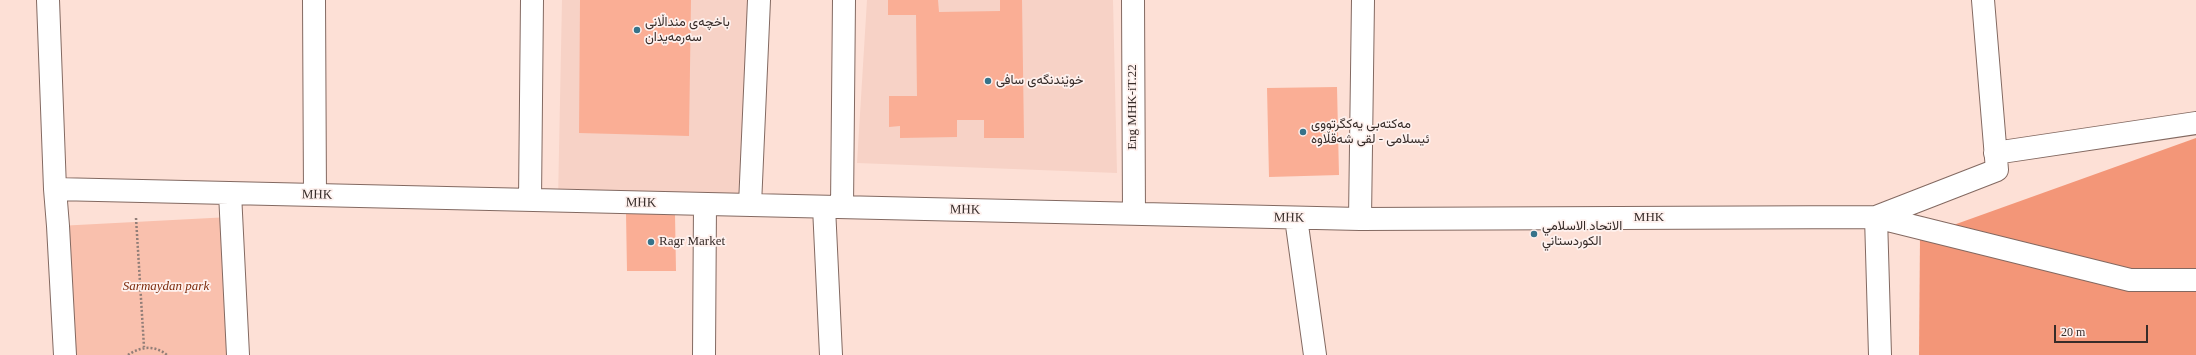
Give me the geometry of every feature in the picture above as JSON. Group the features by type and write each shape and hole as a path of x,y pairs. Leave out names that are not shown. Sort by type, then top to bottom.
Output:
{"street":[{"path":"48,0 54,189 58,226 65,355"},
{"path":"314,0 316,195"},
{"path":"530,200 532,0"},
{"path":"750,205 759,0"},
{"path":"831,355 833,207 844,0"},
{"name":"Eng MHK-iT.22","path":"1133,0 1134,214"},
{"path":"1360,219 1363,0"},
{"path":"1876,217 1997,170 1983,0"},
{"path":"1995,153 2196,123"},
{"name":"MHK","path":"54,189 1360,219 1876,217"},
{"path":"230,193 238,355"},
{"path":"704,355 705,204"},
{"path":"1876,217 2130,280 2196,280"},
{"path":"1876,217 1880,355"},
{"path":"1296,218 1315,355"}],"path":[{"path":"135,191 144,347"},
{"path":"128,355 144,347 154,348 168,355"}],"shaded area":[{"path":"562,0 752,0 750,205 558,201"},
{"name":"خوێندنگەی سافی","path":"867,0 1113,0 1117,173 857,163"},
{"path":"2196,138 2196,355 1919,355 1920,237"}],"green space":[{"name":"Sarmaydan park","path":"230,217 238,355 65,355 58,226"}],"building":[{"path":"580,0 691,0 689,136 579,133"},
{"path":"888,0 938,0 939,12 1000,11 1000,0 1022,0 1024,138 984,138 984,120 957,120 957,137 900,138 900,126 889,127 889,96 917,96 916,15 888,15"},
{"name":"مەکتەبی یەکگرتووی ئیسلامی - لقی شەقڵاوە","path":"1337,87 1339,175 1269,177 1267,88"},
{"name":"Ragr Market","path":"626,213 675,214 676,271 627,271"}],"place":[{"name":"باخچەی منداڵانی سەرمەیدان","path":"637,30"},
{"name":"خوێندنگەی سافی","path":"988,81"},
{"name":"مەکتەبی یەکگرتووی ئیسلامی - لقی شەقڵاوە","path":"1303,132"},
{"name":"الاتحاد الاسلامي الكوردستاني","path":"1534,234"},
{"name":"Ragr Market","path":"651,242"}]}
